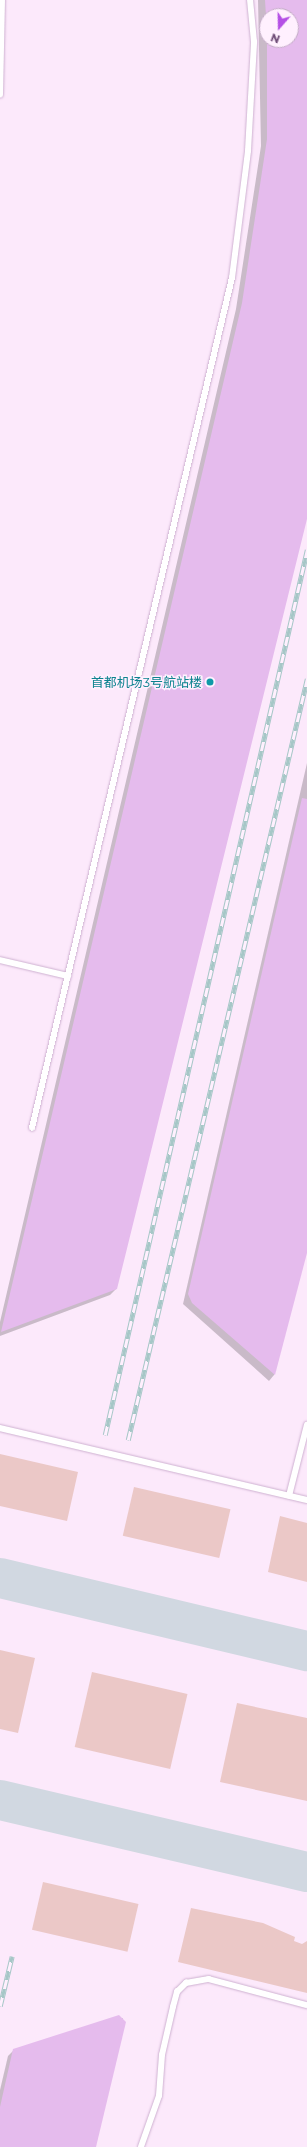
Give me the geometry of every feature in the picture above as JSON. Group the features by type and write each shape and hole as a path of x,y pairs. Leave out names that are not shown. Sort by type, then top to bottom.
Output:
{"lane":[{"path":"0,95 2,0"},
{"path":"32,1128 232,278 248,152 254,42 250,0"},
{"path":"0,960 68,976"},
{"path":"288,1496 307,1424"},
{"path":"0,1428 307,1500"},
{"path":"141,2147 159,2096 162,2056 177,1992 186,1983 209,1979 307,2005"}],"shaded area":[{"path":"0,1454 78,1472 67,1521 0,1506"},
{"path":"134,1487 230,1509 219,1558 123,1536"},
{"path":"280,1516 307,1523 307,1582 268,1572"},
{"path":"0,1650 35,1658 18,1733 0,1729"},
{"path":"92,1672 187,1694 170,1769 75,1747"},
{"path":"237,1703 307,1718 307,1801 220,1782"},
{"path":"43,1882 138,1904 127,1952 32,1930"},
{"path":"191,1908 263,1923 295,1937 294,1941 302,1944 307,1941 307,1993 178,1962"}],"building":[{"name":"首都机场3号航站楼","path":"265,0 307,0 307,519 117,1289 1,1332 242,303 267,139 267,48 299,48 299,8 266,8"},
{"path":"302,798 307,799 307,1253 275,1375 192,1303 188,1294"},
{"path":"119,2015 126,2022 96,2147 0,2147 0,2107 13,2049"}],"taxiway":[{"path":"0,1578 307,1651"},
{"path":"0,1800 307,1872"}],"railway":[{"path":"105,1435 307,550"},
{"path":"128,1440 307,679"},
{"path":"0,2006 12,1956"}],"place":[{"name":"首都机场3号航站楼","path":"210,682"}]}
